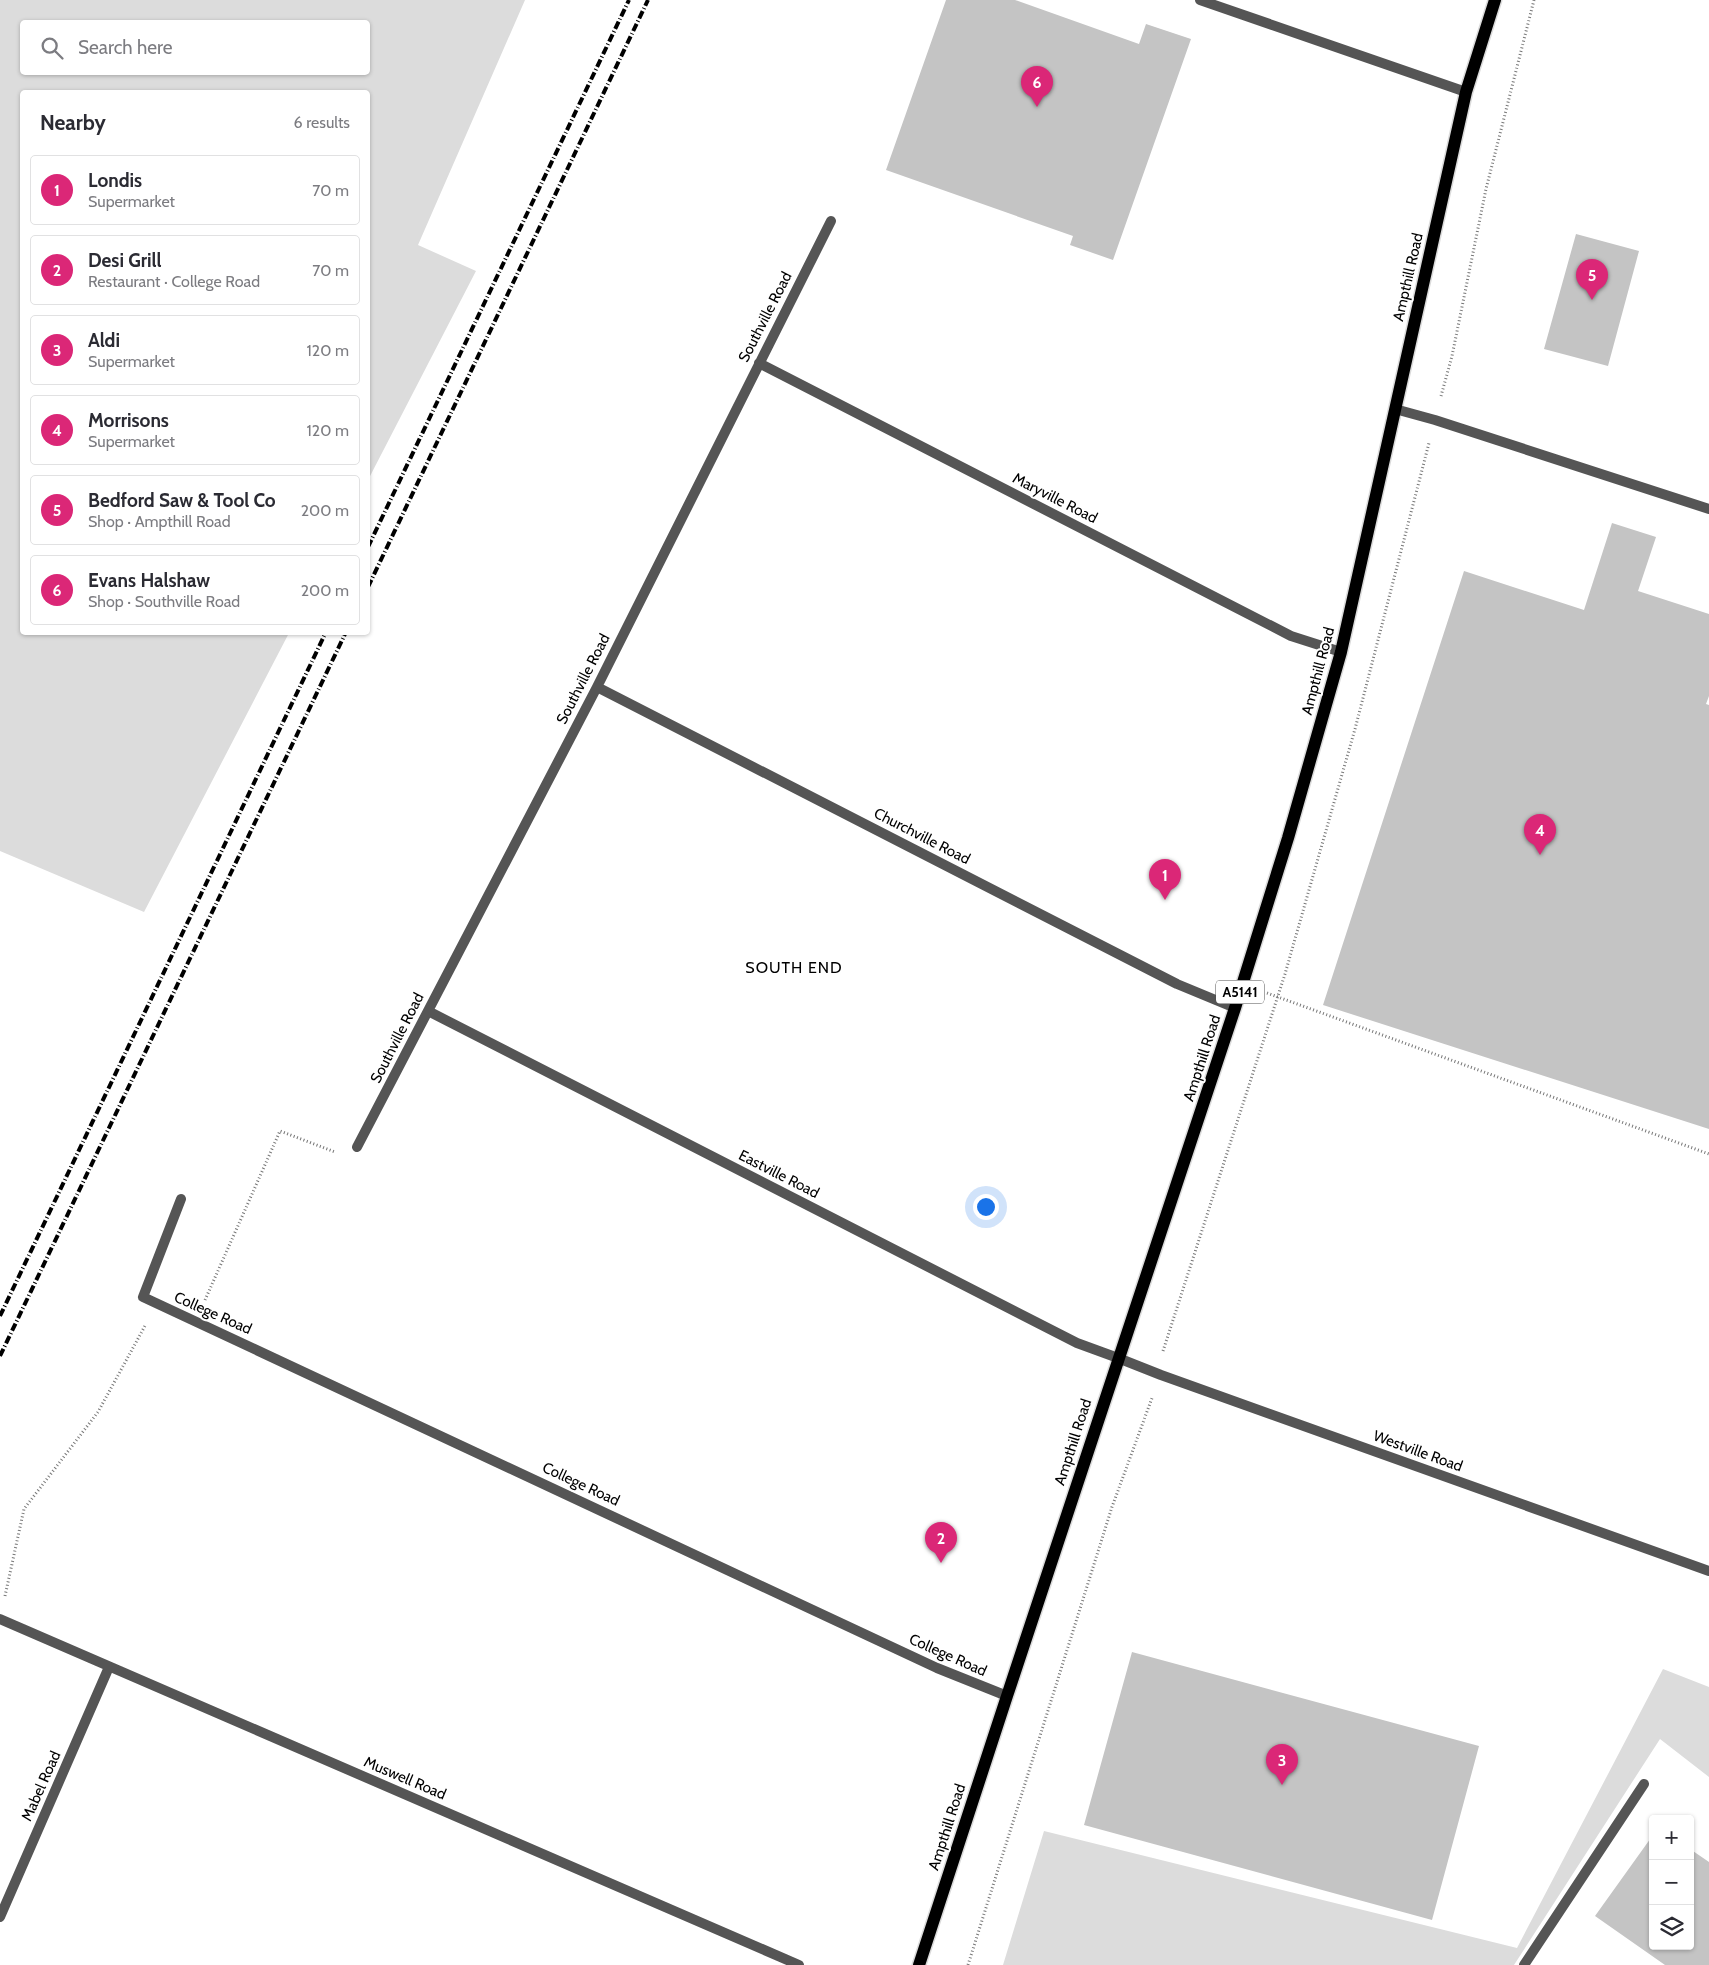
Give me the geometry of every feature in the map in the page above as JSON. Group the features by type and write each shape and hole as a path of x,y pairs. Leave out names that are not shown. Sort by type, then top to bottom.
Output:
{"main road":[{"name":"Ampthill Road","path":"919,1965 1118,1358 1236,1008 1288,838 1341,652 1466,92 1495,0"}],"street":[{"path":"1200,0 1466,92"},
{"name":"Southville Road","path":"357,1148 597,687 831,221"},
{"name":"Maryville Road","path":"759,363 1291,636 1341,652"},
{"path":"1395,409 1435,420 1709,509"},
{"name":"Churchville Road","path":"597,687 1177,984 1236,1008"},
{"name":"Eastville Road","path":"428,1011 1077,1343 1118,1358"},
{"name":"College Road","path":"181,1199 143,1297 937,1668 1007,1696"},
{"name":"Westville Road","path":"1118,1358 1160,1375 1709,1572"},
{"name":"Muswell Road","path":"0,1619 799,1965"},
{"name":"Mabel Road","path":"0,1917 109,1666"},
{"path":"1524,1965 1644,1784"}],"path":[{"path":"1243,985 1709,1154"},
{"path":"195,1321 280,1131 336,1152 357,1148"},
{"path":"0,1619 24,1509 98,1412 157,1304"}],"shaded area":[{"path":"0,0 525,0 418,245 476,271 370,476 370,90 20,90 20,635 288,635 144,912 0,851"},
{"path":"1663,1669 1709,1687 1709,1777 1660,1739 1514,1965 1003,1965 1044,1831 1517,1948"}],"building":[{"path":"946,0 1015,0 1139,44 1146,24 1191,39 1113,260 1070,245 1073,236 886,170"},
{"path":"1576,234 1639,251 1608,366 1544,349"},
{"path":"1612,523 1656,537 1638,591 1709,614 1709,696 1706,704 1709,705 1709,1129 1323,1005 1464,571 1584,610"},
{"path":"1132,1652 1479,1746 1432,1920 1084,1825"},
{"path":"1649,1841 1649,1950 1694,1950 1694,1852 1709,1862 1709,1965 1665,1965 1595,1916"}],"railway":[{"path":"370,543 629,0"},
{"path":"370,583 648,0"},
{"path":"0,1316 325,635"},
{"path":"0,1356 345,635"}],"place":[{"name":"Evans Halshaw","path":"1037,107"},
{"name":"Bedford Saw & Tool Co","path":"1592,300"},
{"name":"Morrisons","path":"1540,855"},
{"name":"Londis","path":"1165,900"},
{"name":"Desi Grill","path":"941,1563"},
{"name":"Aldi","path":"1282,1785"}],"district":[{"name":"SOUTH END","path":"794,967"}]}
